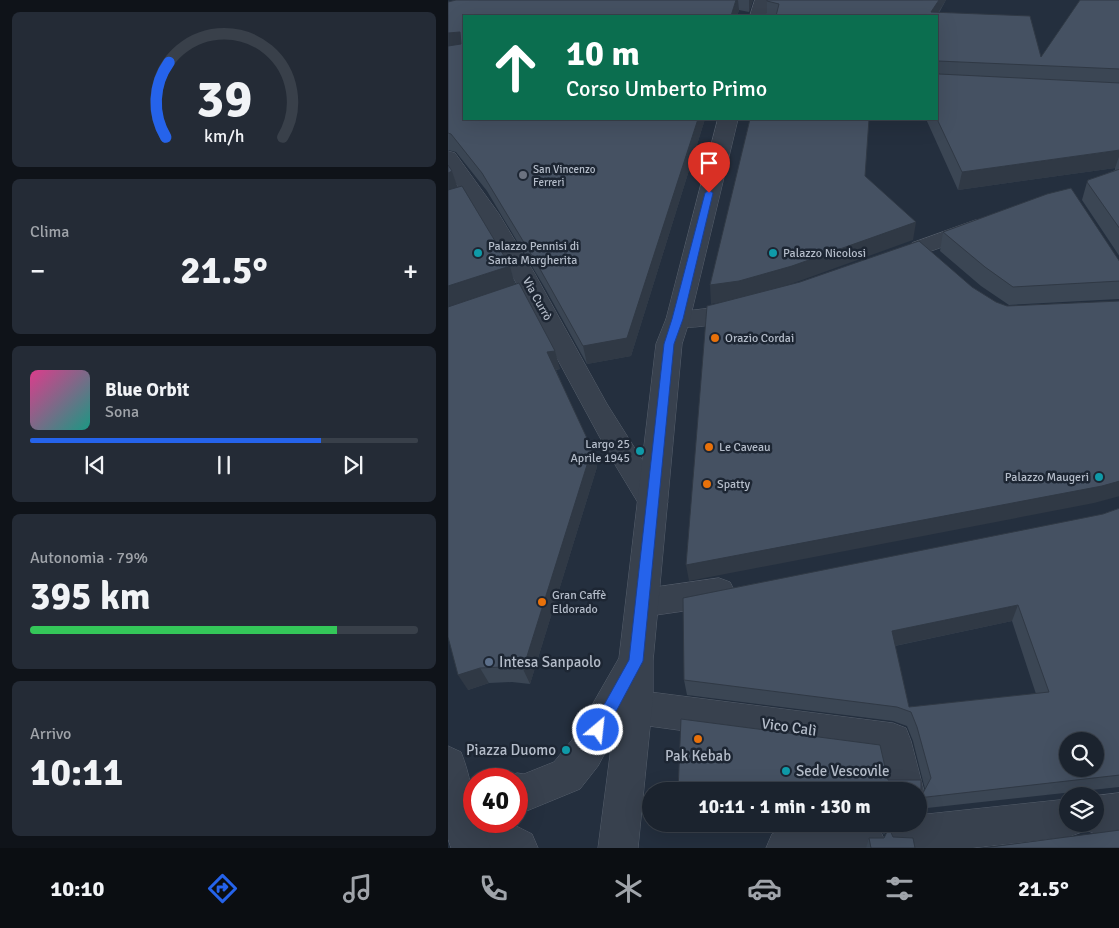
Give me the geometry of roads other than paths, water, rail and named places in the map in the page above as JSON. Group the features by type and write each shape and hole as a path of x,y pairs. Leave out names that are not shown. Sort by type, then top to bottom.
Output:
{"street":[{"path":"758,15 763,0"},
{"path":"618,848 635,702 636,661 669,344 678,319 728,120"},
{"name":"Via Currò","path":"448,157 466,195 523,292 574,367 590,400 653,502"},
{"path":"942,267 911,251 991,222"},
{"path":"678,319 711,316 766,303"},
{"path":"642,603 680,599 747,586"},
{"path":"528,791 567,776 585,753 636,661"},
{"name":"Vico Calì","path":"635,702 893,741 903,782"},
{"path":"461,800 518,848"},
{"path":"1104,814 1120,812"},
{"path":"927,831 1059,819"},
{"path":"786,848 864,839"}],"place":[{"name":"San Vincenzo Ferreri","path":"523,175"},
{"name":"Palazzo Pennisi di Santa Margherita","path":"478,253"},
{"name":"Palazzo Nicolosi","path":"773,253"},
{"name":"Orazio Cordai","path":"715,338"},
{"name":"Le Caveau","path":"709,447"},
{"name":"Largo 25 Aprile 1945","path":"640,451"},
{"name":"Palazzo Maugeri","path":"1099,477"},
{"name":"Spatty","path":"707,484"},
{"name":"Gran Caffè Eldorado","path":"542,602"},
{"name":"Intesa Sanpaolo","path":"489,662"},
{"name":"Pak Kebab","path":"698,739"},
{"name":"Piazza Duomo","path":"566,750"},
{"name":"Sede Vescovile","path":"786,771"}]}
